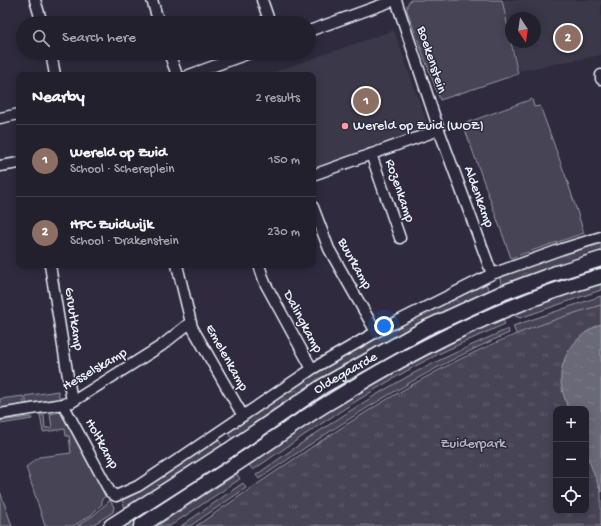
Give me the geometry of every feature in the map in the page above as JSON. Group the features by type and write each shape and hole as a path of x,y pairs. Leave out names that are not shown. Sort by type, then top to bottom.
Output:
{"main road":[{"name":"Oldegaarde","path":"111,526 229,450 323,386 424,329 502,293 556,273 601,259"},
{"name":"Oldegaarde","path":"141,526 332,400 381,372 437,342 509,309 601,276"}],"street":[{"path":"35,0 40,16"},
{"path":"152,0 158,16"},
{"path":"262,0 268,16"},
{"path":"316,28 371,4 396,0"},
{"name":"Boekenstein","path":"396,0 439,130"},
{"path":"52,60 54,72"},
{"path":"172,60 176,72"},
{"path":"197,72 231,60"},
{"path":"0,118 16,115"},
{"path":"316,174 439,130"},
{"name":"Aldenkamp","path":"439,130 492,274"},
{"name":"Rozenkamp","path":"371,154 400,238"},
{"path":"0,166 16,163"},
{"name":"Buurkamp","path":"316,215 329,249 376,332"},
{"name":"Oldegaarde","path":"116,496 138,486 312,369 376,332 492,274 601,237"},
{"name":"Gruutkamp","path":"50,268 67,403"},
{"name":"Emelenkamp","path":"178,268 192,327 243,416"},
{"name":"Dalingkamp","path":"260,268 265,283 312,369"},
{"name":"Hesselskamp","path":"0,414 67,403 161,346 191,322"},
{"name":"Holtkamp","path":"67,403 110,492 116,496"}],"shaded area":[{"path":"484,0 601,0 601,55 519,71 514,48 541,48 541,12 505,12 505,24 483,16"},
{"path":"394,30 429,128 316,168 316,72 274,72 308,60 316,60 316,57"}],"green space":[{"path":"410,0 502,0 505,14 505,48 512,48 518,74 440,100 407,11 407,5"},
{"path":"532,99 534,107 540,106 567,180 584,233 511,258 463,124"},
{"path":"601,241 601,255 503,290 500,279 501,276"},
{"path":"601,261 601,273 510,305 506,295"},
{"path":"601,279 601,290 520,318 515,316 513,310"},
{"path":"486,284 491,295 234,442 227,432 314,373 382,334"},
{"path":"601,296 601,324 558,406 553,406 553,426 513,326"},
{"path":"494,300 498,310 243,456 238,447 325,389"},
{"name":"Zuiderpark","path":"601,305 601,526 196,526 316,444 409,386 460,359 540,325"},
{"path":"501,316 505,324 451,348 397,376 253,470 249,465 355,395 407,366 468,335 467,331"},
{"path":"508,329 509,333 443,365 380,400 319,438 259,479 256,475 334,422 414,373"},
{"path":"58,391 60,401 27,406 25,396"},
{"path":"23,396 25,407 0,411 0,399"},
{"path":"60,412 107,495 102,499 102,504 91,515 73,526 45,526 26,467 39,457 71,453 69,436 66,436 65,429 43,432 40,415 44,415 45,428 52,428 50,414"},
{"path":"31,417 32,419 0,424 0,421"},
{"path":"217,439 224,449 107,526 100,526 125,508 122,500 129,497"},
{"path":"228,455 233,463 136,526 120,526"},
{"path":"237,474 240,479 170,526 157,526"},
{"path":"243,483 246,488 190,526 181,526"},
{"path":"0,492 1,494 12,526 0,526"},
{"path":"110,500 114,507 113,512 91,526 77,526 94,515"}],"water":[{"path":"601,324 601,492 589,461 589,406 567,406 561,382 563,363 567,355 578,339"}],"place":[{"name":"HPC Zuidwijk","path":"568,38"},
{"name":"Wereld op Zuid","path":"366,101"},
{"name":"Wereld op Zuid (WOZ)","path":"345,126"}]}
